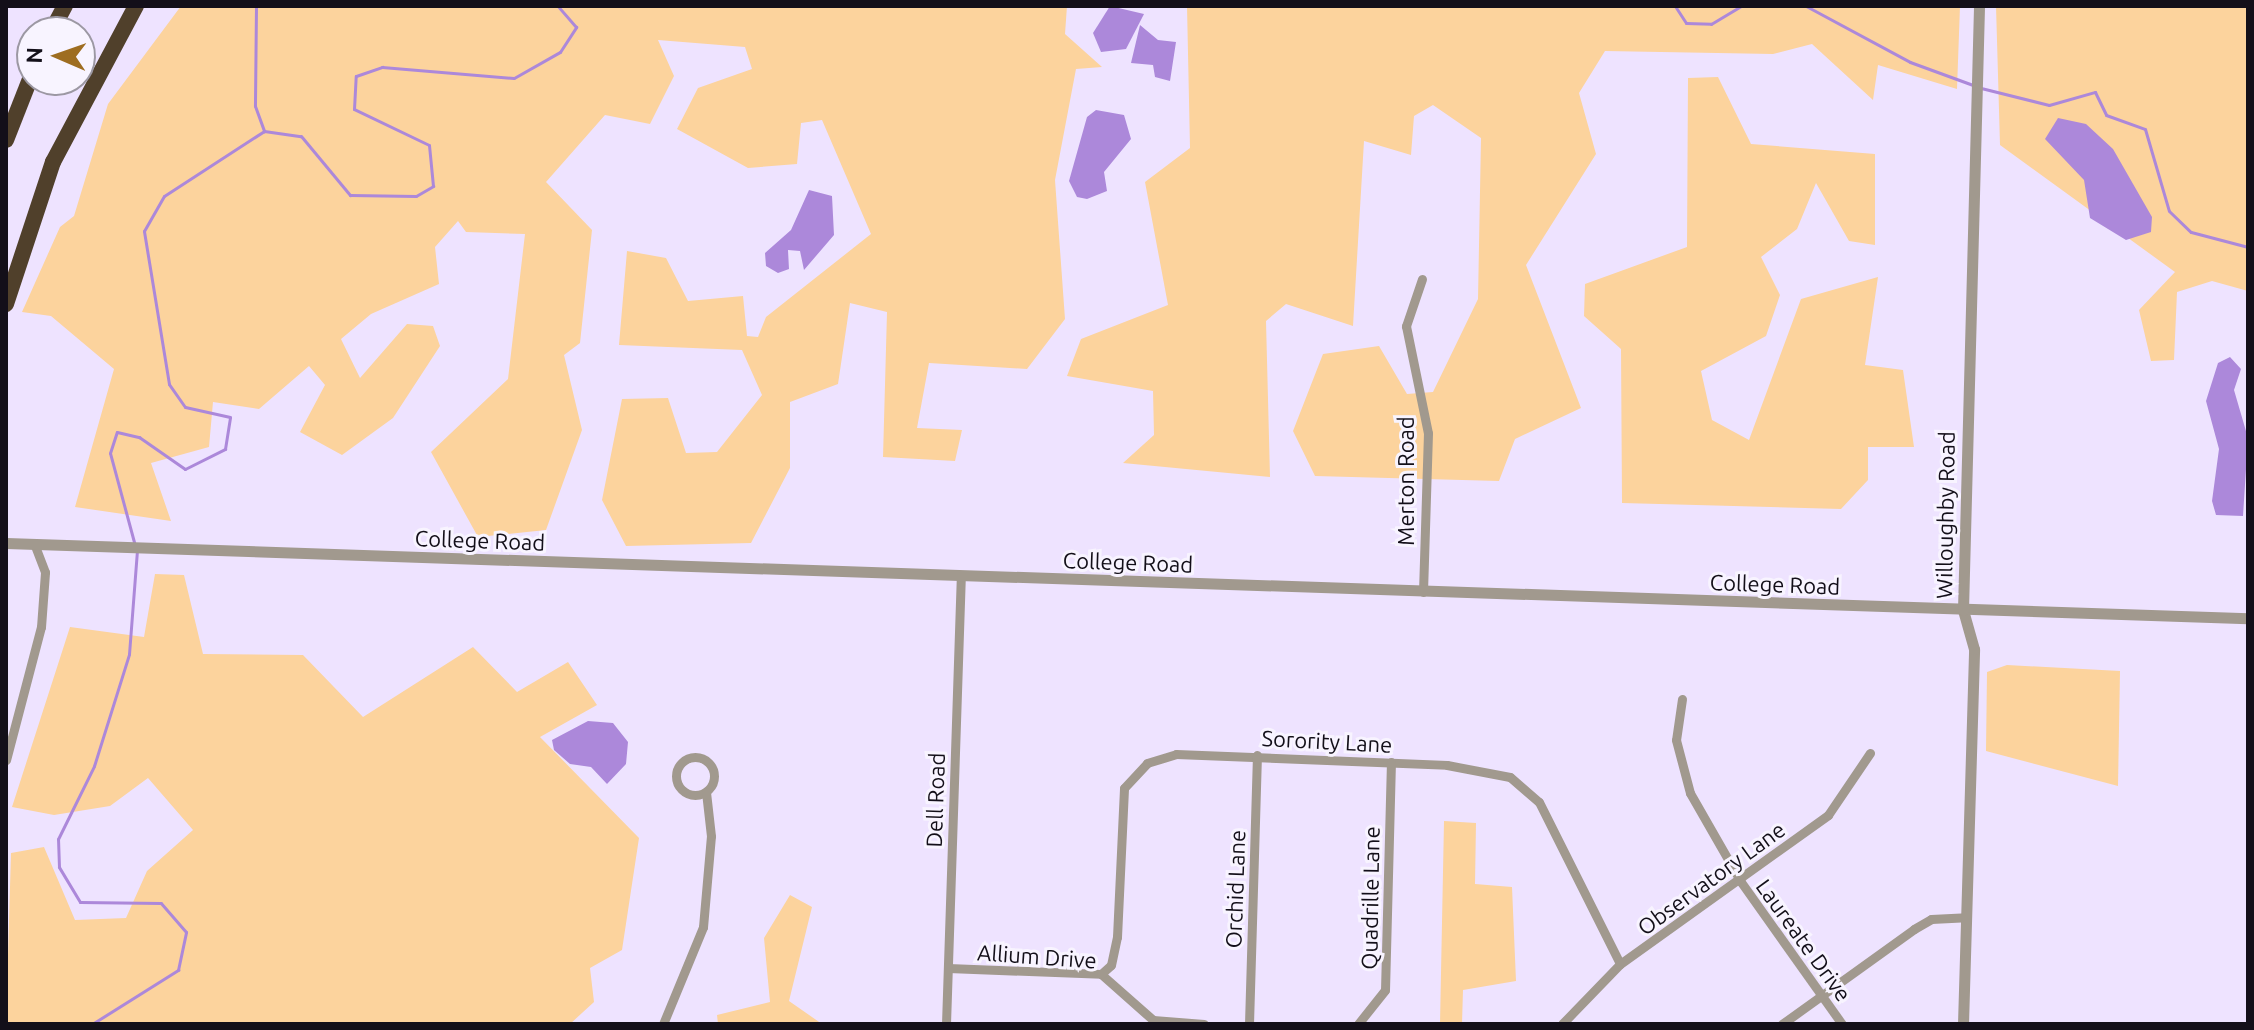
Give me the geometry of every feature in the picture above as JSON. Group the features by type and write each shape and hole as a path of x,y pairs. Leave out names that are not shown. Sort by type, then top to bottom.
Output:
{"highway":[{"path":"6,304 57,152 136,6"},
{"path":"6,140 23,96"}],"street":[{"name":"Willoughby Road","path":"1963,1024 1974,649 1963,610 1979,6"},
{"name":"Merton Road","path":"1422,279 1406,326 1428,433 1423,592"},
{"name":"College Road","path":"6,543 2248,618"},
{"path":"6,760 41,627 45,572 34,544"},
{"name":"Dell Road","path":"946,1024 961,577"},
{"name":"Laureate Drive","path":"1682,699 1678,757 1741,882 1842,1024"},
{"name":"Observatory Lane","path":"1562,1024 1620,964 1741,882 1828,815 1870,753"},
{"name":"Sorority Lane","path":"1101,974 1115,952 1121,803 1135,773 1176,754 1257,755 1485,769 1527,786 1620,964"},
{"name":"Orchid Lane","path":"1249,1024 1257,755"},
{"path":"663,1024 703,927 711,836 706,792 713,769 706,760 687,758 676,773 678,785 694,795 706,792"},
{"name":"Quadrille Lane","path":"1358,1024 1385,990 1391,762"},
{"path":"1782,1024 1931,919 1966,917"},
{"name":"Allium Drive","path":"948,968 1101,974 1153,1020 1204,1024"}],"shaded area":[{"path":"181,6 1067,6 1065,34 1102,67 1076,69 1055,180 1065,319 1027,369 929,363 917,428 962,430 955,461 883,457 887,312 850,303 838,384 790,402 790,468 751,543 626,546 602,500 622,399 668,398 686,453 717,452 762,395 742,350 619,345 627,251 666,258 688,301 743,296 747,336 758,337 766,317 871,234 822,120 801,123 797,164 748,168 677,129 698,88 752,69 745,47 658,40 674,76 650,124 605,115 546,182 592,230 580,343 564,355 582,430 546,530 478,537 431,452 508,379 525,234 466,232 458,221 435,247 439,284 371,314 341,339 360,378 407,324 433,326 440,346 393,418 342,455 300,432 325,385 309,366 259,409 213,402 209,447 151,463 171,521 75,507 114,369 51,316 22,312 60,227 74,216 108,104"},
{"path":"1110,6 1144,14 1126,49 1101,52 1093,33"},
{"path":"1187,6 1960,6 1957,89 1878,65 1873,100 1812,44 1773,54 1605,51 1579,93 1596,154 1526,265 1581,408 1515,439 1499,481 1315,476 1293,431 1323,354 1379,346 1407,394 1433,392 1478,299 1481,138 1433,105 1414,116 1411,155 1364,141 1353,326 1286,304 1266,321 1270,477 1123,463 1154,435 1153,391 1067,376 1081,339 1168,305 1145,182 1190,148"},
{"path":"1996,6 2248,6 2248,291 2212,281 2177,292 2174,360 2151,361 2139,310 2175,272 2000,145"},
{"path":"1140,25 1158,40 1176,42 1170,81 1155,77 1153,65 1131,63"},
{"path":"1718,77 1751,144 1875,154 1875,245 1849,241 1816,183 1797,229 1761,257 1780,295 1766,336 1701,371 1712,420 1749,440 1801,299 1878,277 1865,365 1903,370 1914,447 1868,447 1868,480 1841,509 1622,503 1621,349 1584,316 1585,284 1687,247 1688,78"},
{"path":"1096,110 1124,115 1131,139 1104,172 1107,191 1087,199 1077,197 1069,181 1087,117"},
{"path":"2058,118 2086,124 2113,149 2152,217 2151,232 2126,240 2090,218 2084,180 2045,139"},
{"path":"809,190 832,196 834,235 804,270 800,251 788,250 789,269 778,273 766,266 765,253 791,230"},
{"path":"2230,357 2241,369 2234,390 2248,438 2243,516 2216,515 2212,501 2219,449 2206,401 2218,363"},
{"path":"155,574 184,575 203,654 303,655 363,717 473,647 517,692 568,662 597,705 540,737 639,838 622,950 590,968 594,1002 570,1024 6,1024 11,853 44,847 75,920 126,918 147,871 193,830 148,778 110,806 54,815 12,807 70,627 144,637"},
{"path":"2007,665 2120,671 2118,786 1986,751 1987,672"},
{"path":"588,721 613,723 628,742 626,764 607,784 591,767 570,764 554,750 552,740"},
{"path":"1444,821 1476,823 1475,884 1512,887 1516,981 1463,990 1462,1024 1440,1024"},
{"path":"790,895 812,907 789,1001 822,1024 718,1024 717,1015 770,1002 764,938"}],"waterway":[{"path":"256,6 255,106 264,131"},
{"path":"134,542 110,453 117,432 139,437 185,469 225,449 230,417 185,407 169,384 144,231 164,196 264,131 301,136 350,195 416,196 433,186 429,145 354,109 356,76 382,67 514,78 560,52 576,27 558,6"},
{"path":"1675,6 1686,23 1711,24 1741,6"},
{"path":"1806,6 1910,62 1973,85"},
{"path":"1981,88 2049,105 2095,92 2106,115 2145,129 2169,211 2191,232 2248,247"},
{"path":"92,1024 178,970 186,932 161,903 80,902 59,867 58,839 94,766 129,654 137,549"}]}
